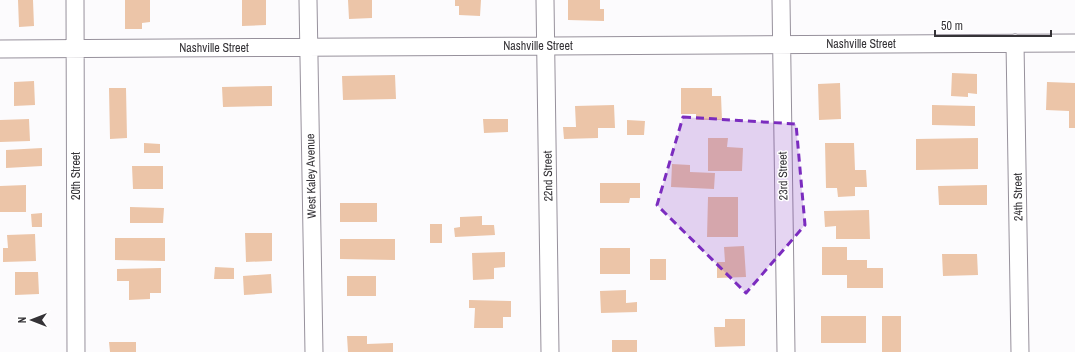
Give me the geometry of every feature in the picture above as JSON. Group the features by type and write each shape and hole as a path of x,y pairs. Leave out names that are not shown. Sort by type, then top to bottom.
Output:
{"street":[{"name":"20th Street","path":"75,0 76,352"},
{"name":"West Kaley Avenue","path":"308,0 314,352"},
{"name":"22nd Street","path":"545,0 550,352"},
{"name":"23rd Street","path":"780,0 786,352"},
{"name":"Nashville Street","path":"0,49 1075,42"},
{"name":"24th Street","path":"1015,43 1020,352"}],"highlighted area":[{"path":"683,117 796,124 805,225 746,293 657,205"}],"building":[{"path":"18,0 33,0 34,26 19,27"},
{"path":"125,0 150,0 150,22 142,23 142,29 125,29"},
{"path":"242,0 266,0 266,25 242,26"},
{"path":"348,0 372,0 372,18 349,19"},
{"path":"455,0 481,0 480,16 459,15 459,6 455,6"},
{"path":"568,0 600,0 600,9 604,9 604,21 568,20"},
{"path":"952,73 977,74 977,94 968,93 968,97 951,96"},
{"path":"395,75 396,99 343,100 342,76"},
{"path":"34,81 35,105 14,106 14,82"},
{"path":"1047,82 1075,83 1075,128 1069,128 1069,111 1046,110"},
{"path":"840,83 841,119 819,120 818,84"},
{"path":"272,86 272,106 223,107 222,87"},
{"path":"109,88 126,88 127,138 110,139"},
{"path":"681,88 712,88 712,96 721,96 722,120 696,120 696,114 681,114"},
{"path":"614,105 615,128 598,128 598,138 564,139 563,127 576,127 575,106"},
{"path":"932,105 975,106 975,126 932,125"},
{"path":"29,119 30,141 0,142 0,120"},
{"path":"483,119 508,119 508,132 484,133"},
{"path":"627,120 645,121 644,135 627,135"},
{"path":"708,138 728,138 727,147 743,148 742,171 708,171"},
{"path":"978,138 978,169 916,170 916,139"},
{"path":"144,143 160,144 160,153 144,153"},
{"path":"825,143 854,143 855,170 866,170 867,187 855,187 855,196 838,197 837,188 826,188"},
{"path":"42,148 42,166 6,168 6,150"},
{"path":"672,164 690,165 690,172 715,173 714,189 671,187"},
{"path":"132,166 163,166 163,189 133,189"},
{"path":"600,183 640,183 640,198 630,198 629,203 600,203"},
{"path":"26,185 26,212 0,212 0,186"},
{"path":"987,185 987,205 939,205 938,186"},
{"path":"708,197 738,197 738,237 707,237"},
{"path":"340,203 377,203 377,222 340,222"},
{"path":"130,207 164,208 163,223 130,223"},
{"path":"869,210 870,239 836,239 836,226 825,227 824,211"},
{"path":"42,213 42,227 32,227 31,214"},
{"path":"482,216 482,225 494,225 495,235 455,237 454,228 460,227 460,217"},
{"path":"430,224 442,224 442,243 430,243"},
{"path":"245,233 272,233 272,261 246,262"},
{"path":"35,234 36,261 3,262 3,248 8,248 7,235"},
{"path":"115,238 165,238 165,261 115,260"},
{"path":"340,239 395,239 395,260 340,259"},
{"path":"744,246 746,277 717,278 717,262 725,262 724,247"},
{"path":"822,247 847,247 847,260 867,260 867,268 883,268 883,288 847,288 847,275 822,275"},
{"path":"600,248 630,248 630,274 600,274"},
{"path":"505,252 505,267 494,268 494,279 473,280 472,253"},
{"path":"942,254 977,254 978,275 943,276"},
{"path":"650,259 666,259 666,280 650,280"},
{"path":"215,267 234,268 234,279 214,279"},
{"path":"161,268 161,293 150,293 150,299 129,300 129,281 117,281 117,269"},
{"path":"15,272 38,272 39,294 15,295"},
{"path":"271,274 272,293 244,295 243,276"},
{"path":"347,276 376,276 376,296 347,296"},
{"path":"626,290 626,303 637,302 637,312 601,313 600,291"},
{"path":"469,300 511,301 511,317 503,317 503,328 474,328 475,308 469,308"},
{"path":"821,316 866,316 866,343 821,343"},
{"path":"882,316 901,316 901,352 882,352"},
{"path":"725,319 745,319 745,346 715,347 714,327 725,327"},
{"path":"347,336 367,336 367,344 393,343 393,352 348,352"},
{"path":"612,340 637,340 637,352 612,352"},
{"path":"109,342 136,342 136,352 110,352"}]}
